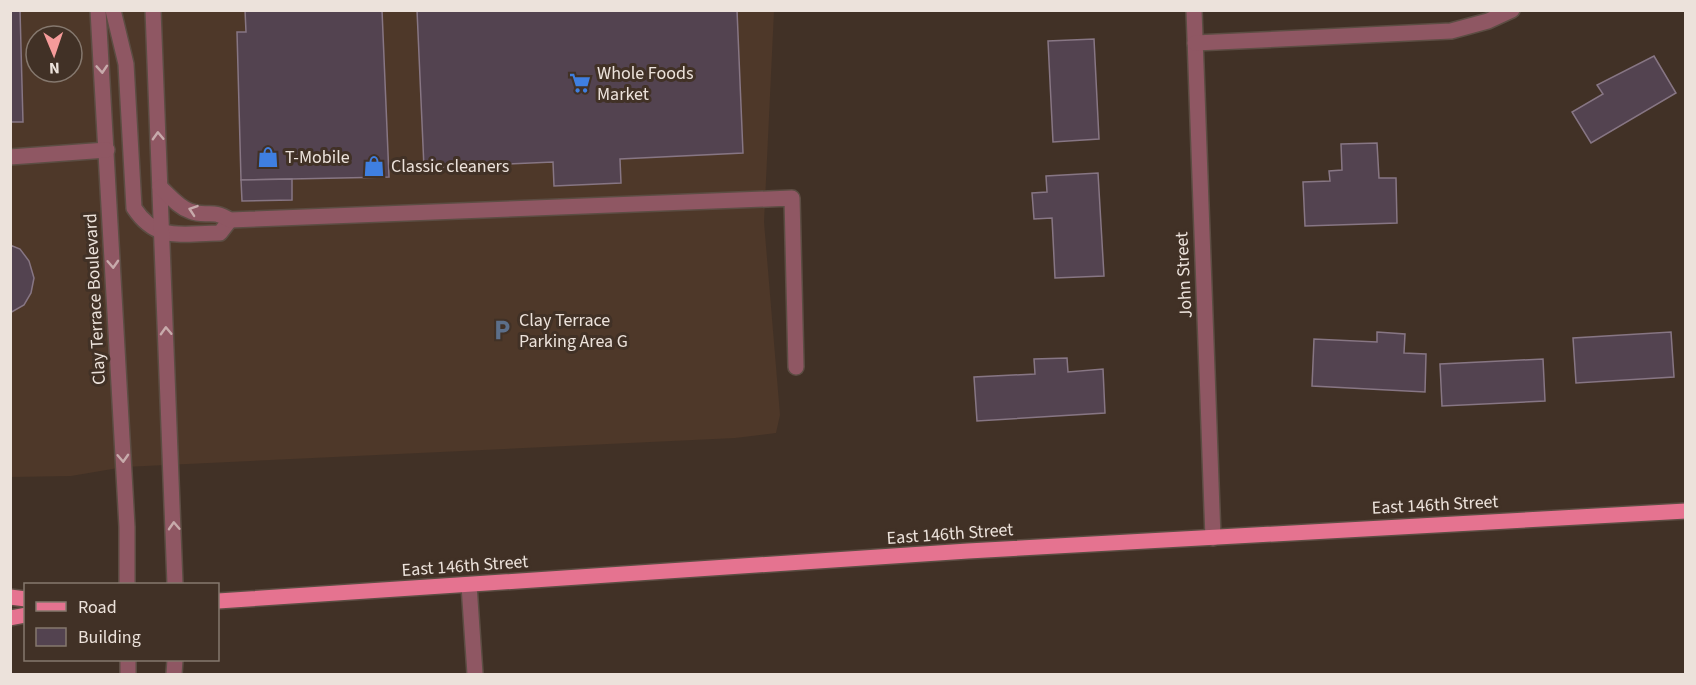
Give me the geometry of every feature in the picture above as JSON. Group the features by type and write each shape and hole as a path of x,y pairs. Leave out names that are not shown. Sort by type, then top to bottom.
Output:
{"main road":[{"name":"East 146th Street","path":"219,601 1213,538 1686,511"}],"street":[{"name":"Clay Terrace Boulevard","path":"98,10 127,527 127,583"},
{"path":"113,10 126,64 134,208 144,223 162,233 220,233 230,220"},
{"path":"153,10 175,583"},
{"name":"John Street","path":"1194,10 1213,538"},
{"path":"1195,43 1451,31 1488,21 1512,10"},
{"path":"10,156 107,150"},
{"path":"160,187 190,211 201,214 217,212 230,220 792,198 796,367"},
{"path":"469,585 475,675"}],"shaded area":[{"path":"10,11 774,11 764,222 780,415 776,433 735,438 124,467 71,476 11,477"}],"building":[{"path":"10,10 20,10 23,122 10,122"},
{"path":"245,10 382,10 389,177 241,180 237,32 246,32"},
{"name":"Whole Foods Market","path":"417,10 737,10 743,153 620,159 621,183 554,186 553,162 424,168"},
{"path":"1094,39 1099,139 1053,142 1048,41"},
{"path":"1654,56 1676,93 1591,143 1572,112 1603,94 1597,85"},
{"path":"1377,143 1379,178 1396,178 1397,223 1305,226 1303,182 1330,181 1329,171 1342,170 1341,144"},
{"path":"1098,173 1104,276 1055,278 1052,218 1034,219 1032,193 1047,192 1046,176"},
{"path":"292,179 292,200 242,201 241,180"},
{"path":"10,245 20,249 29,261 34,278 31,293 24,305 10,313"},
{"path":"1377,332 1405,334 1404,353 1426,354 1425,392 1312,386 1314,339 1377,342"},
{"path":"1671,332 1674,377 1576,383 1573,338"},
{"path":"1067,358 1068,372 1103,369 1105,413 977,421 974,377 1035,374 1034,359"},
{"path":"1543,359 1545,401 1442,406 1440,364"}],"place":[{"name":"Whole Foods Market","path":"580,83"},
{"name":"T-Mobile","path":"268,157"},
{"name":"Classic cleaners","path":"374,166"},
{"name":"Clay Terrace Parking Area G","path":"502,330"}]}
